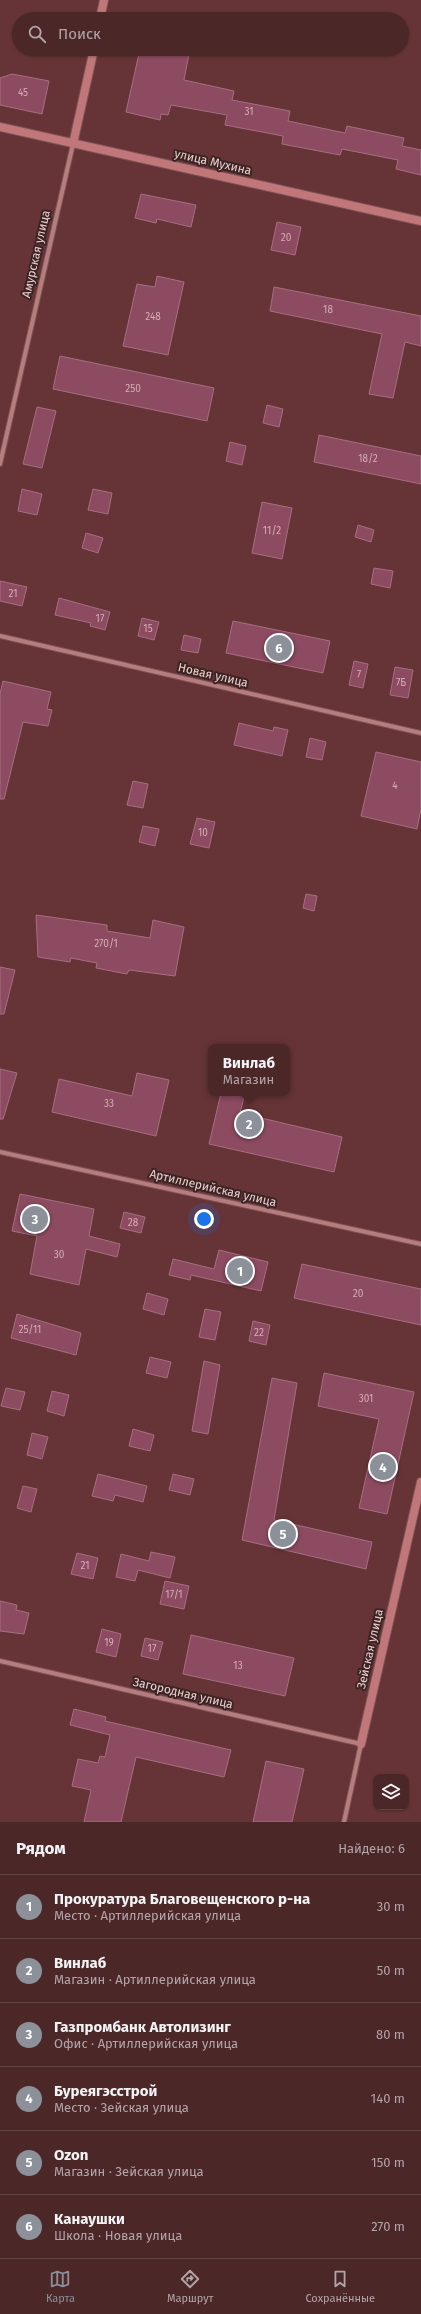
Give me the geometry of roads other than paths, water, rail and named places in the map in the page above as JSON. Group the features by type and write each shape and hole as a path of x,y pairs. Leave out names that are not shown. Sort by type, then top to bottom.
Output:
{"main road":[{"path":"101,12 104,0"},
{"name":"Амурская улица","path":"73,144 92,56"},
{"name":"улица Мухина","path":"0,128 421,221"},
{"name":"Зейская улица","path":"361,1744 421,1482"}],"street":[{"name":"Амурская улица","path":"0,464 73,144"},
{"name":"Новая улица","path":"0,636 421,733"},
{"name":"Артиллерийская улица","path":"0,1152 421,1244"},
{"name":"Загородная улица","path":"0,1661 361,1744"},
{"name":"Зейская улица","path":"344,1822 361,1744"}],"place":[{"name":"Канаушки","path":"279,648"},
{"name":"Винлаб","path":"249,1124"},
{"name":"Газпромбанк Автолизинг","path":"35,1219"},
{"name":"Прокуратура Благовещенского р-на","path":"240,1271"},
{"name":"Буреягэсстрой","path":"383,1467"},
{"name":"Ozon","path":"283,1534"}]}
